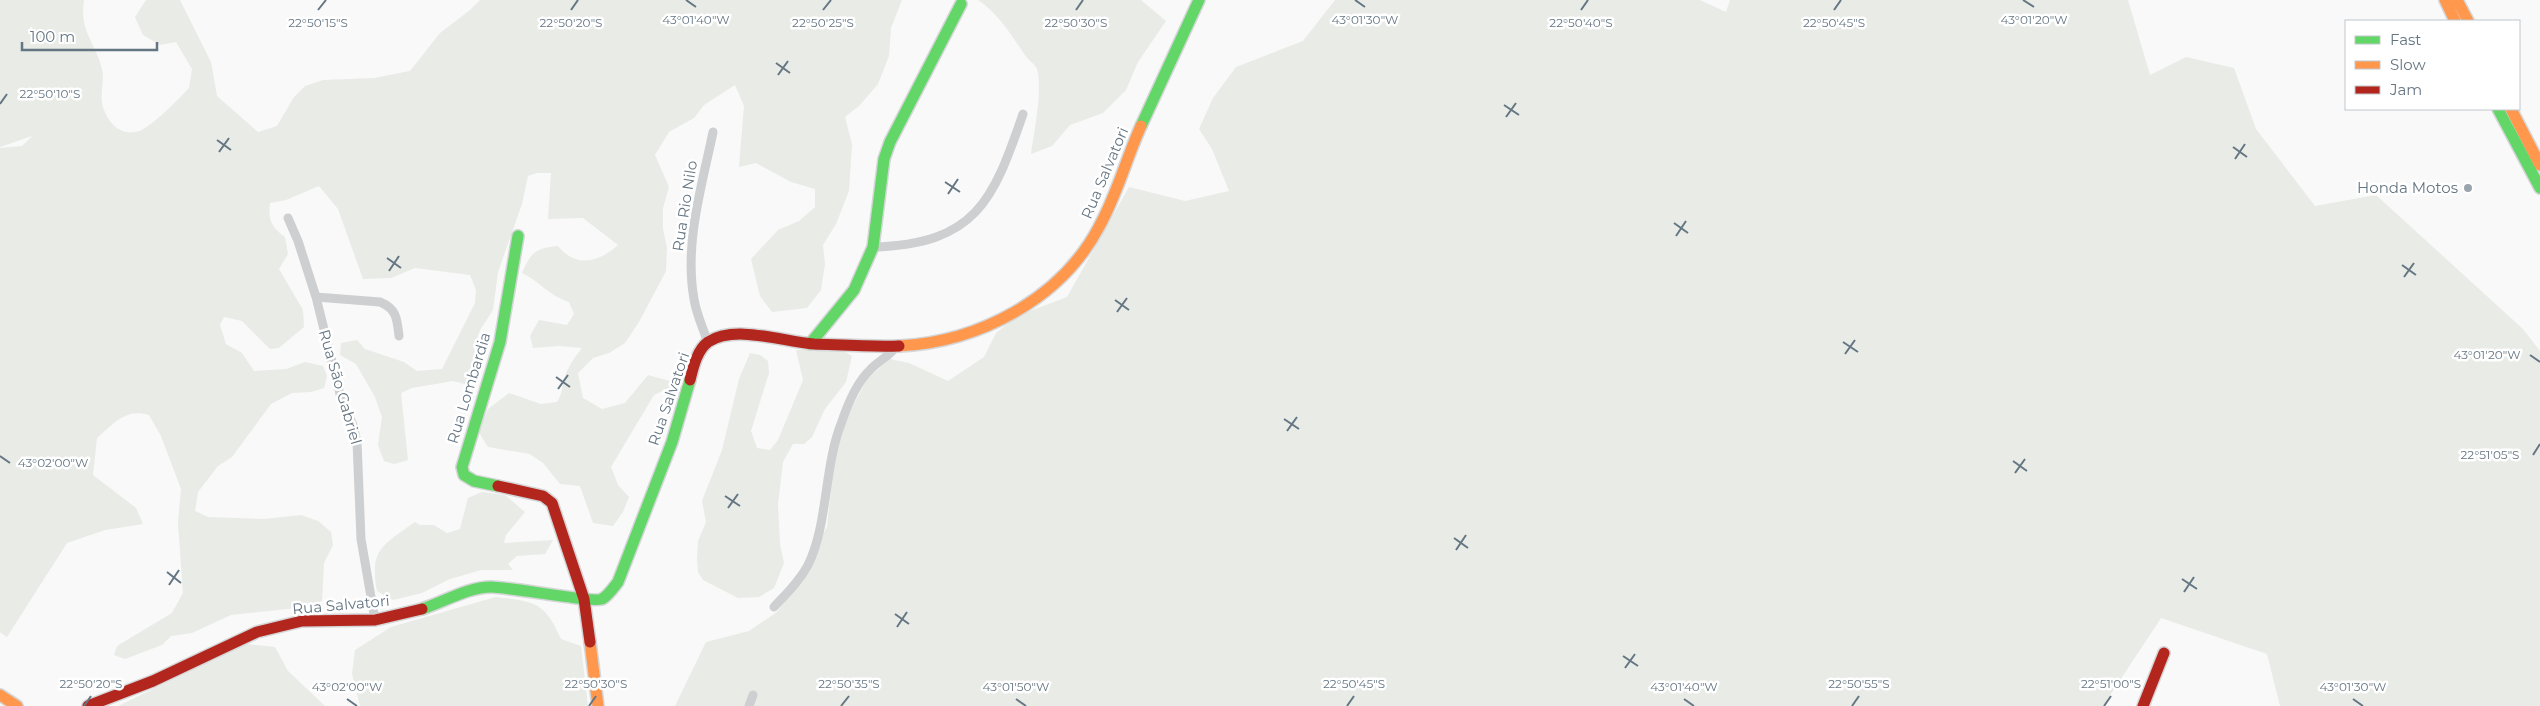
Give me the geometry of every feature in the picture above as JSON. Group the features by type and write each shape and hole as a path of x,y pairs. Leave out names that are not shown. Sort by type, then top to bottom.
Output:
{"main road":[{"name":"Rua Salvatori","path":"88,706 153,681 257,632 302,621 375,620 423,609 471,591 490,588 552,593 594,601 604,599 618,582 681,416 697,361 708,343 723,335 736,335 810,344 922,344 963,336 1002,318 1036,299 1072,266 1092,241 1110,205 1126,158 1199,0"},
{"path":"2445,0 2455,20"},
{"path":"2457,0 2467,20"},
{"path":"810,344 854,290 873,248 884,159 890,142 962,4"},
{"path":"2499,110 2540,188"},
{"path":"2512,110 2540,165"},
{"name":"Rua Lombardia","path":"518,236 500,342 462,467 464,475 474,481 542,496 552,503 584,599"},
{"path":"584,599 598,706"},
{"path":"2143,706 2164,653"},
{"path":"0,695 18,706"}],"street":[{"path":"873,248 923,243 961,225 980,209 997,184 1023,114"},
{"name":"Rua Rio Nilo","path":"708,343 694,299 691,257 697,210 713,132"},
{"name":"Rua São Gabriel","path":"288,218 298,241 316,297 341,398 353,425 357,442 361,539 375,620"},
{"path":"316,297 380,302 389,306 394,309 399,336"},
{"path":"774,607 798,581 808,564 816,541 830,464 840,424 856,390 870,369 888,356 898,344"},
{"path":"749,706 753,695"}],"shaded area":[{"path":"0,0 84,0 83,11 86,29 102,69 102,98 105,113 116,127 126,132 132,132 144,129 165,112 189,88 192,69 176,42 160,45 143,35 135,17 146,0 180,0 211,62 217,96 258,132 277,126 294,97 305,86 323,80 374,78 410,71 440,33 480,0 902,0 891,28 889,56 878,84 859,106 845,117 852,144 849,191 836,224 823,245 825,264 821,290 807,308 772,312 760,296 751,259 778,230 799,221 815,207 815,189 791,182 756,163 739,167 744,106 735,85 704,105 694,118 669,132 655,155 669,187 663,208 663,229 667,248 666,271 639,322 625,343 609,353 593,358 578,373 583,398 602,409 625,403 648,375 670,381 669,388 654,395 611,467 618,485 629,497 623,512 613,526 593,523 580,486 560,484 543,463 530,454 488,447 478,431 488,409 509,393 541,404 557,402 567,371 582,348 559,346 533,348 530,336 539,320 567,325 574,314 569,302 556,296 522,273 528,260 539,250 558,246 572,258 580,260 595,259 603,256 618,245 583,218 548,219 551,173 537,173 528,176 522,204 498,272 493,310 480,330 474,348 480,376 472,386 453,381 412,388 401,393 408,460 394,464 384,461 378,445 382,417 375,397 356,364 340,355 341,343 357,340 365,349 404,362 417,371 442,369 475,303 476,290 470,275 415,268 391,278 363,279 338,209 319,186 286,200 270,203 270,219 276,230 285,237 288,254 279,269 303,310 304,327 279,348 270,349 242,321 224,317 220,325 226,344 242,353 254,371 286,369 305,362 323,366 327,376 324,388 311,392 292,393 271,404 232,457 218,466 198,492 195,511 208,517 264,519 301,515 318,521 331,532 333,545 324,563 322,601 306,607 231,615 192,633 171,636 162,645 125,659 114,655 117,646 172,613 183,593 178,523 181,489 161,436 149,415 141,413 120,419 97,438 93,475 136,508 143,524 105,530 67,543 7,637 0,632 0,148 22,146 32,136 0,147"},
{"path":"978,0 1141,0 1166,21 1138,62 1126,90 1103,113 1070,125 1052,146 1031,154 1039,100 1037,69 1026,57 999,18"},
{"path":"1335,0 1700,0 1726,12 1730,0 2128,0 2150,75 2186,57 2234,68 2256,129 2315,206 2376,195 2523,329 2540,351 2540,706 2280,706 2267,654 2161,618 2103,706 675,706 706,642 749,631 777,612 789,596 827,527 834,458 849,413 867,379 890,359 909,363 948,381 984,357 996,333 1017,316 1067,297 1129,187 1185,201 1229,191 1212,149 1199,129 1213,98 1236,67 1303,41"},
{"path":"796,350 841,350 852,356 846,382 825,409 812,437 804,444 793,444 783,462 778,504 780,544 784,563 774,588 759,597 738,598 703,580 698,572 698,541 706,522 702,501 722,450 739,379 750,353 760,355 768,361 769,373 751,431 757,448 770,450 778,440 803,380"},
{"path":"482,492 505,495 525,512 506,535 504,543 553,540 545,554 517,556 508,564 513,570 481,570 450,579 422,593 393,600 377,591 375,566 381,549 387,543 415,522 420,525 434,525 447,533 460,529 468,498"},
{"path":"496,597 520,600 537,606 549,617 561,639 581,646 588,706 360,706 352,674 355,650 391,627"},
{"path":"246,644 275,647 288,671 325,706 118,706"}],"traffic: fast":[{"path":"1141,126 1199,0"},
{"path":"810,344 854,290 873,247 884,159 890,142 961,4"},
{"path":"2499,110 2540,188"},
{"path":"498,486 474,481 464,475 462,467 500,342 518,236"},
{"path":"422,609 474,589 491,587 596,600 606,596 618,582 672,442 690,380"}],"traffic: slow":[{"path":"2445,0 2455,20"},
{"path":"2457,0 2467,20"},
{"path":"2512,110 2540,165"},
{"path":"899,346 929,343 959,336 987,326 1015,312 1040,295 1063,275 1083,253 1099,227 1141,126"},
{"path":"590,642 598,706"},
{"path":"0,695 17,706"}],"traffic: jam":[{"path":"690,380 696,359 704,345 719,337 732,334 745,334 814,344 899,346"},
{"path":"498,486 543,496 552,503 584,599 590,642"},
{"path":"88,706 153,681 257,632 302,621 375,620 422,609"},
{"path":"2143,706 2164,653"}],"place":[{"name":"Honda Motos","path":"2468,188"}]}
